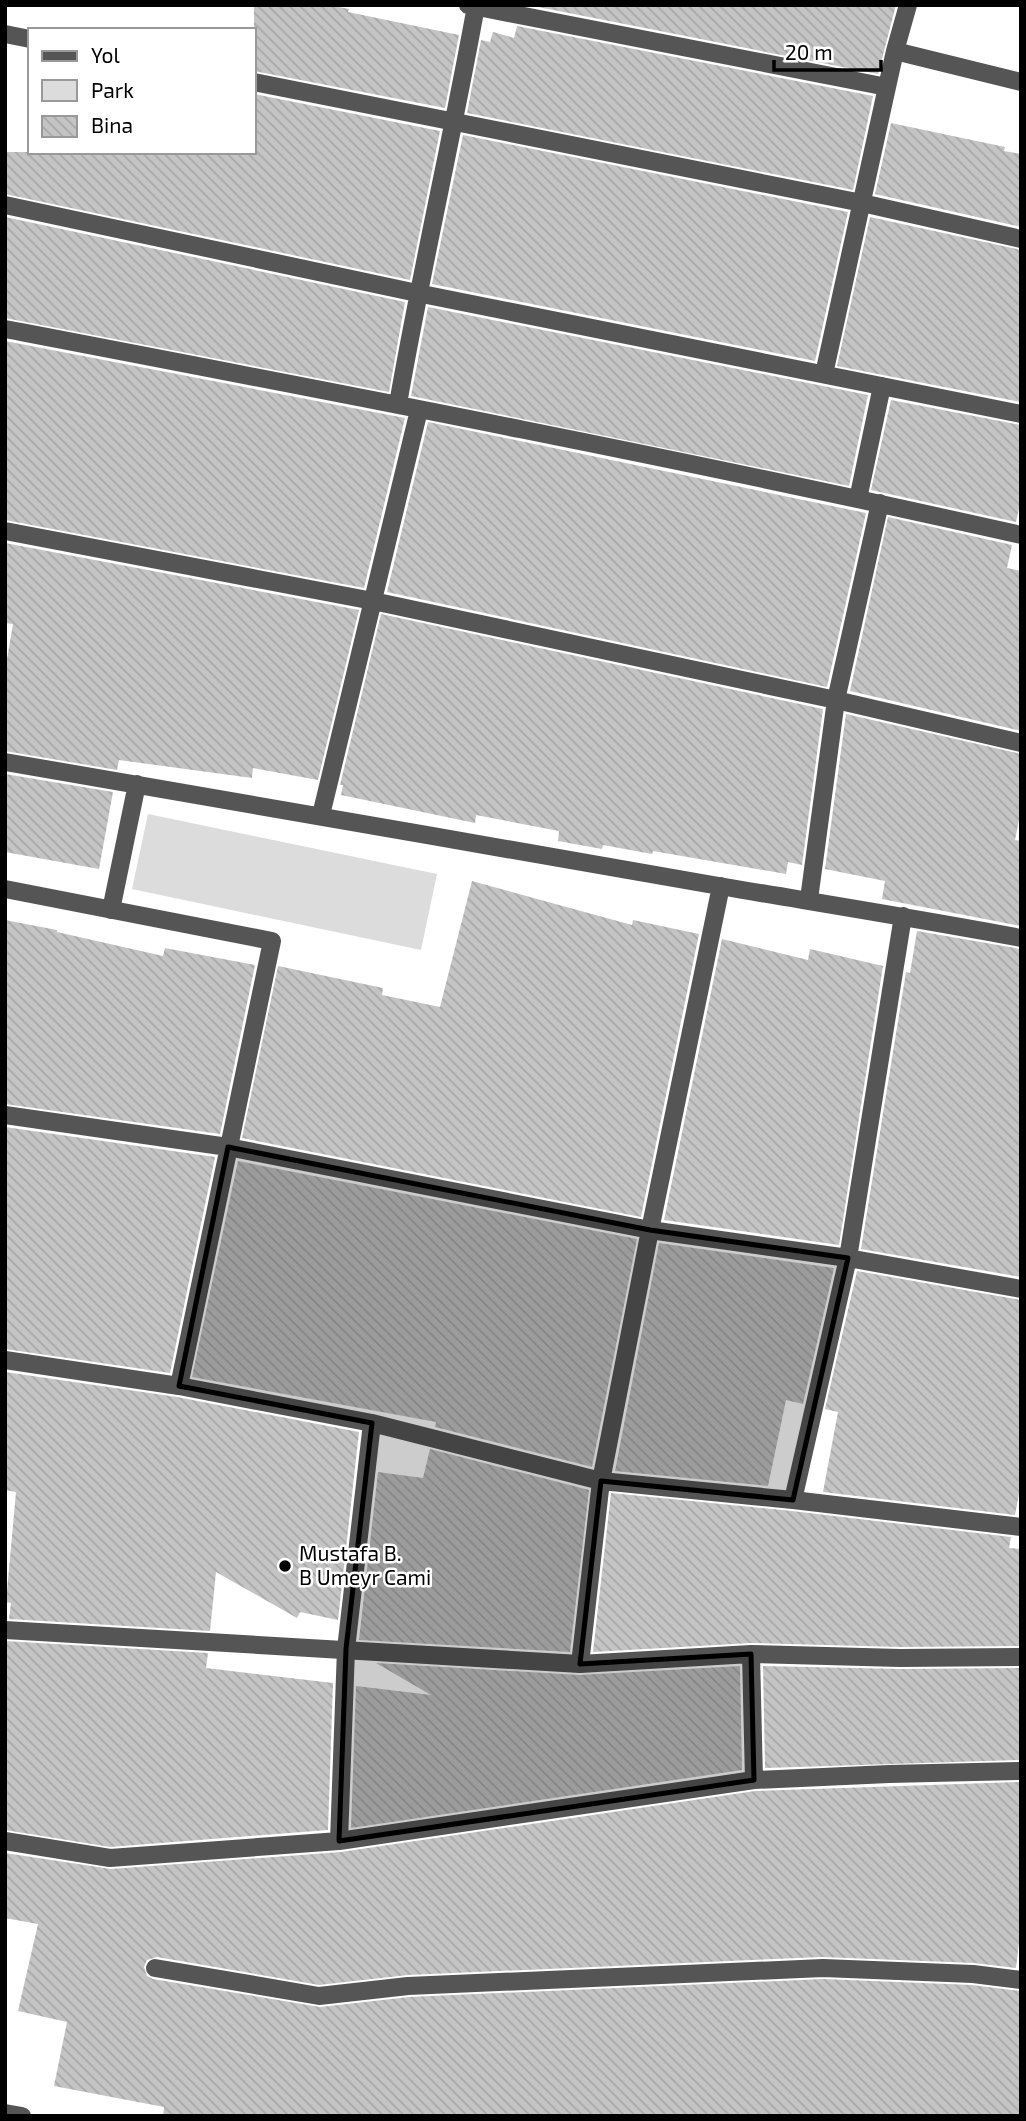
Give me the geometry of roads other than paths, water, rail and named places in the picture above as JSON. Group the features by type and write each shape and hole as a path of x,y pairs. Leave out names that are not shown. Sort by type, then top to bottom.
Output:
{"street":[{"path":"824,373 895,51 908,5"},
{"path":"398,404 417,293 455,121 472,6 887,87"},
{"path":"5,34 28,39"},
{"path":"895,51 1021,82"},
{"path":"256,82 862,204 1021,239"},
{"path":"5,205 417,293 1021,414"},
{"path":"5,329 398,404 880,503 1021,535"},
{"path":"858,499 882,386"},
{"path":"321,815 419,410"},
{"path":"809,899 836,700 880,503"},
{"path":"5,531 373,601 836,700 1021,743"},
{"path":"5,762 809,899 1021,938"},
{"path":"111,909 137,784"},
{"path":"580,1664 601,1481 722,886"},
{"path":"5,889 272,941 179,1386"},
{"path":"793,1500 848,1258 903,916"},
{"path":"5,1115 228,1146 650,1230 848,1258 1021,1289"},
{"path":"5,1360 179,1386 373,1423 601,1481 1021,1527"},
{"path":"339,1841 346,1649 373,1423"},
{"path":"5,1630 580,1664 751,1654 900,1658 1021,1657"},
{"path":"751,1654 754,1780"},
{"path":"5,1841 110,1858 339,1841 754,1780 890,1773 1021,1771"},
{"path":"155,1968 319,1996 408,1986 824,1968 973,1974 1021,1980"},
{"path":"5,2113 22,2116"}],"place":[{"name":"Mustafa B. B Umeyr Cami","path":"285,1566"}]}
